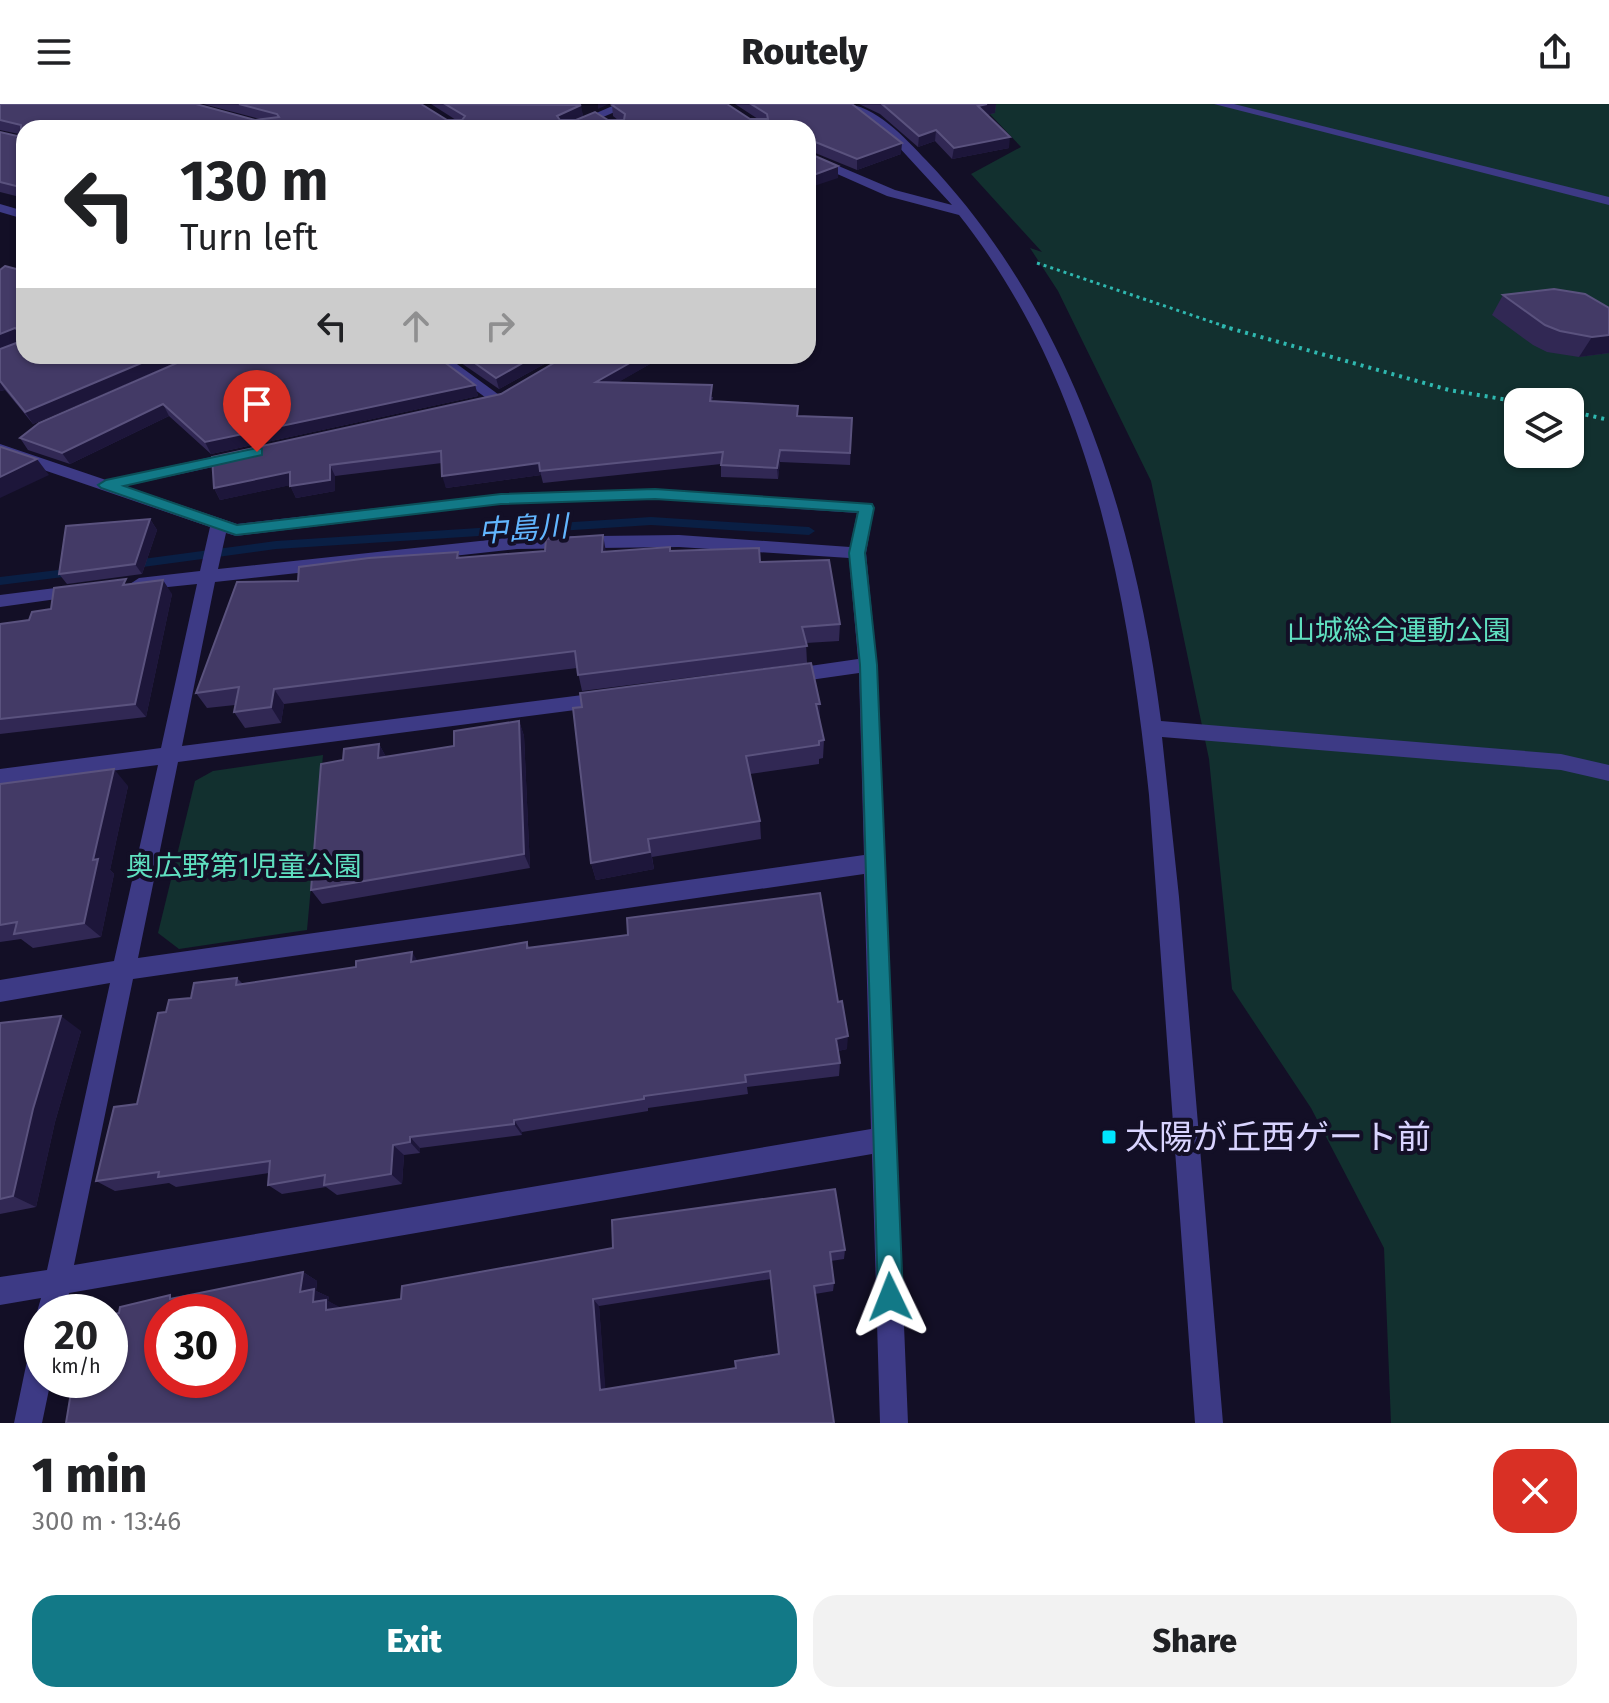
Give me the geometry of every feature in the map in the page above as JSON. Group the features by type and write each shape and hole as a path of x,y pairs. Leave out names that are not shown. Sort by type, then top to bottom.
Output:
{"street":[{"path":"588,120 627,104"},
{"path":"849,104 904,143 931,170 988,243 1030,311 1071,392 1105,480 1129,575 1162,814 1209,1423"},
{"path":"1220,104 1609,201"},
{"path":"816,160 891,193 964,212"},
{"path":"447,364 497,399"},
{"path":"6,450 30,437"},
{"path":"6,450 236,530 501,499 655,494 866,508 857,553 868,665 894,1423"},
{"path":"106,485 257,452"},
{"path":"55,1294 219,524"},
{"path":"0,601 111,587 211,561 517,543 679,541 857,553"},
{"path":"775,677 868,665"},
{"path":"0,777 620,697"},
{"path":"1152,728 1561,762 1609,773"},
{"path":"0,991 124,970 874,863"},
{"path":"0,1291 886,1139"},
{"path":"28,1423 33,1398"}],"path":[{"path":"1027,260 1196,319 1449,390 1504,399"},
{"path":"1584,414 1609,420"}],"green space":[{"name":"山城総合運動公園","path":"974,104 1609,104 1609,1423 1391,1423 1384,1248 1311,1108 1232,989 1209,759 1151,481 1058,291 1030,248 1042,252 971,174 1021,147 987,111"},
{"name":"奥広野第1児童公園","path":"323,755 307,930 179,949 158,933 195,781 213,771"}],"building":[{"path":"0,104 196,104 255,120 16,120 16,124 0,120"},
{"path":"239,104 421,104 447,120 255,120 279,117"},
{"path":"445,104 581,105 557,116 560,120 462,120 465,116"},
{"path":"727,104 750,119 768,119 767,114 751,104 852,104 902,143 857,159 816,142 816,120 624,120 625,114 612,105"},
{"path":"882,104 987,104 978,106 1010,137 954,148 936,130 919,136"},
{"path":"595,112 608,120 576,120"},
{"path":"0,132 16,136 16,186 0,182"},
{"path":"816,156 838,166 816,174"},
{"path":"5,266 16,269 16,329 0,334 0,270"},
{"path":"1554,289 1585,294 1609,308 1609,335 1592,337 1560,331 1545,325 1503,295"},
{"path":"16,343 16,364 139,364 25,412 0,381 0,349"},
{"path":"175,364 447,364 475,385 205,442 163,404 62,453 20,438 39,423"},
{"path":"476,364 521,364 496,378"},
{"path":"552,364 628,364 596,382 712,385 710,401 798,406 797,416 852,418 850,453 780,450 777,468 721,465 723,452 540,471 539,463 442,476 441,451 330,465 330,480 290,486 290,472 214,488 212,457 501,394"},
{"path":"1,447 37,459 0,477"},
{"path":"150,519 135,564 59,574 66,526"},
{"path":"603,535 602,552 670,547 670,551 759,548 760,562 829,560 840,624 802,627 807,646 578,675 575,651 274,689 271,707 234,712 239,687 196,693 237,582 298,581 299,567 369,558 458,552 457,558 545,551 546,539"},
{"path":"126,579 123,585 163,580 135,704 0,719 0,624 29,620 32,612 51,609 54,588"},
{"path":"811,663 824,740 819,741 819,745 746,756 760,821 648,839 650,852 591,863 573,708 582,707 580,693"},
{"path":"519,721 524,854 311,890 321,764 343,760 344,749 379,744 378,758 454,746 454,731"},
{"path":"114,769 93,860 98,859 84,923 14,934 17,922 0,925 0,784"},
{"path":"820,893 838,1002 842,1001 848,1036 836,1039 840,1063 745,1075 746,1082 644,1096 644,1099 514,1120 514,1124 410,1137 410,1142 393,1145 391,1174 324,1185 325,1175 268,1185 270,1161 158,1177 159,1172 96,1181 114,1107 137,1104 158,1013 166,1012 169,1000 191,998 194,983 237,978 236,985 356,967 356,961 412,952 411,962 527,942 527,948 628,935 627,918"},
{"path":"61,1016 33,1109 13,1196 0,1199 0,1023"},
{"path":"835,1189 845,1250 830,1252 834,1283 814,1286 834,1423 66,1423 70,1398 128,1398 128,1305 144,1301 144,1398 248,1398 248,1294 195,1294 303,1272 300,1292 314,1289 313,1302 326,1300 326,1310 401,1299 402,1286 613,1248 612,1220","holes":["770,1271 779,1354 735,1361 736,1368 600,1390 593,1299"]}],"waterway":[{"name":"中島川","path":"128,565 276,545 651,521 809,531"},
{"name":"中島川","path":"0,581 75,572"}],"place":[{"name":"太陽が丘西ゲート前","path":"1109,1137"}],"route":[{"path":"257,452 106,485 236,530 501,499 655,494 866,508 857,553 868,665 890,1297"}]}
